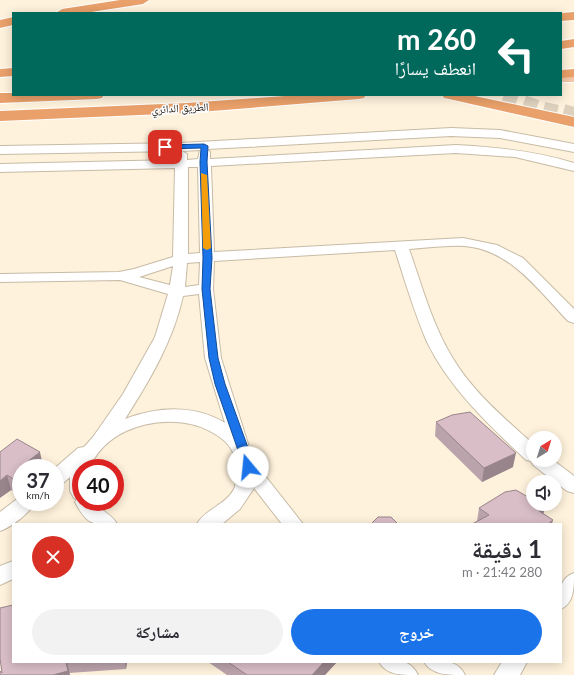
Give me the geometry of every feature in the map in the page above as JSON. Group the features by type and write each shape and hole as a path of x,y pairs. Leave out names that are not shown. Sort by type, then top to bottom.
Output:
{"highway":[{"path":"68,12 143,0"},
{"path":"562,17 574,16"},
{"path":"0,24 12,21"},
{"path":"562,45 574,43"},
{"path":"0,73 12,72"},
{"path":"562,74 574,73"},
{"path":"0,84 12,83"},
{"path":"0,98 65,96"},
{"name":"الطريق الدائري","path":"0,116 194,107 345,96"},
{"path":"454,96 574,122"}],"main road":[{"path":"562,78 574,78"}],"street":[{"path":"0,150 180,147 451,132 500,134 574,148"},
{"path":"204,146 203,162 208,258 206,289 213,358 248,467 292,523"},
{"path":"86,459 132,394 149,365 169,323 177,292 181,260 180,147"},
{"path":"0,168 181,164 456,149 499,151 522,154 574,167"},
{"path":"0,278 120,276 156,268 181,260 463,242 499,250 518,261 574,318"},
{"path":"400,246 436,343 450,368 498,424 526,449"},
{"path":"120,276 177,292 206,289"},
{"path":"64,470 97,442 126,424 152,416 179,415 204,420 226,430 241,446"},
{"path":"208,523 230,508 244,488 248,467"},
{"path":"549,467 574,486"},
{"path":"0,523 15,511"},
{"path":"90,511 106,523"},
{"path":"0,576 12,570"},
{"path":"562,599 574,582"},
{"path":"391,663 406,675"},
{"path":"437,663 452,675"},
{"path":"506,675 515,663"}],"building":[{"path":"470,412 516,453 484,468 436,422 452,415"},
{"path":"17,439 40,452 31,459 12,459 12,478 7,475 0,481 0,452"},
{"path":"516,490 526,496 526,511 539,511 553,520 549,523 474,523 489,515 479,508 505,492"},
{"path":"378,517 391,517 397,523 372,523"},
{"path":"12,605 12,663 66,663 68,671 53,675 0,675 0,671 2,673 0,658 0,608"},
{"path":"229,663 323,663 312,675 247,675"}],"tunnel":[{"path":"507,96 540,108 565,114"},
{"path":"565,114 574,116"}],"slow traffic":[{"path":"204,175 207,248"}],"route":[{"path":"165,147 204,146 203,162 208,258 206,289 213,358 230,417 248,467"}]}
